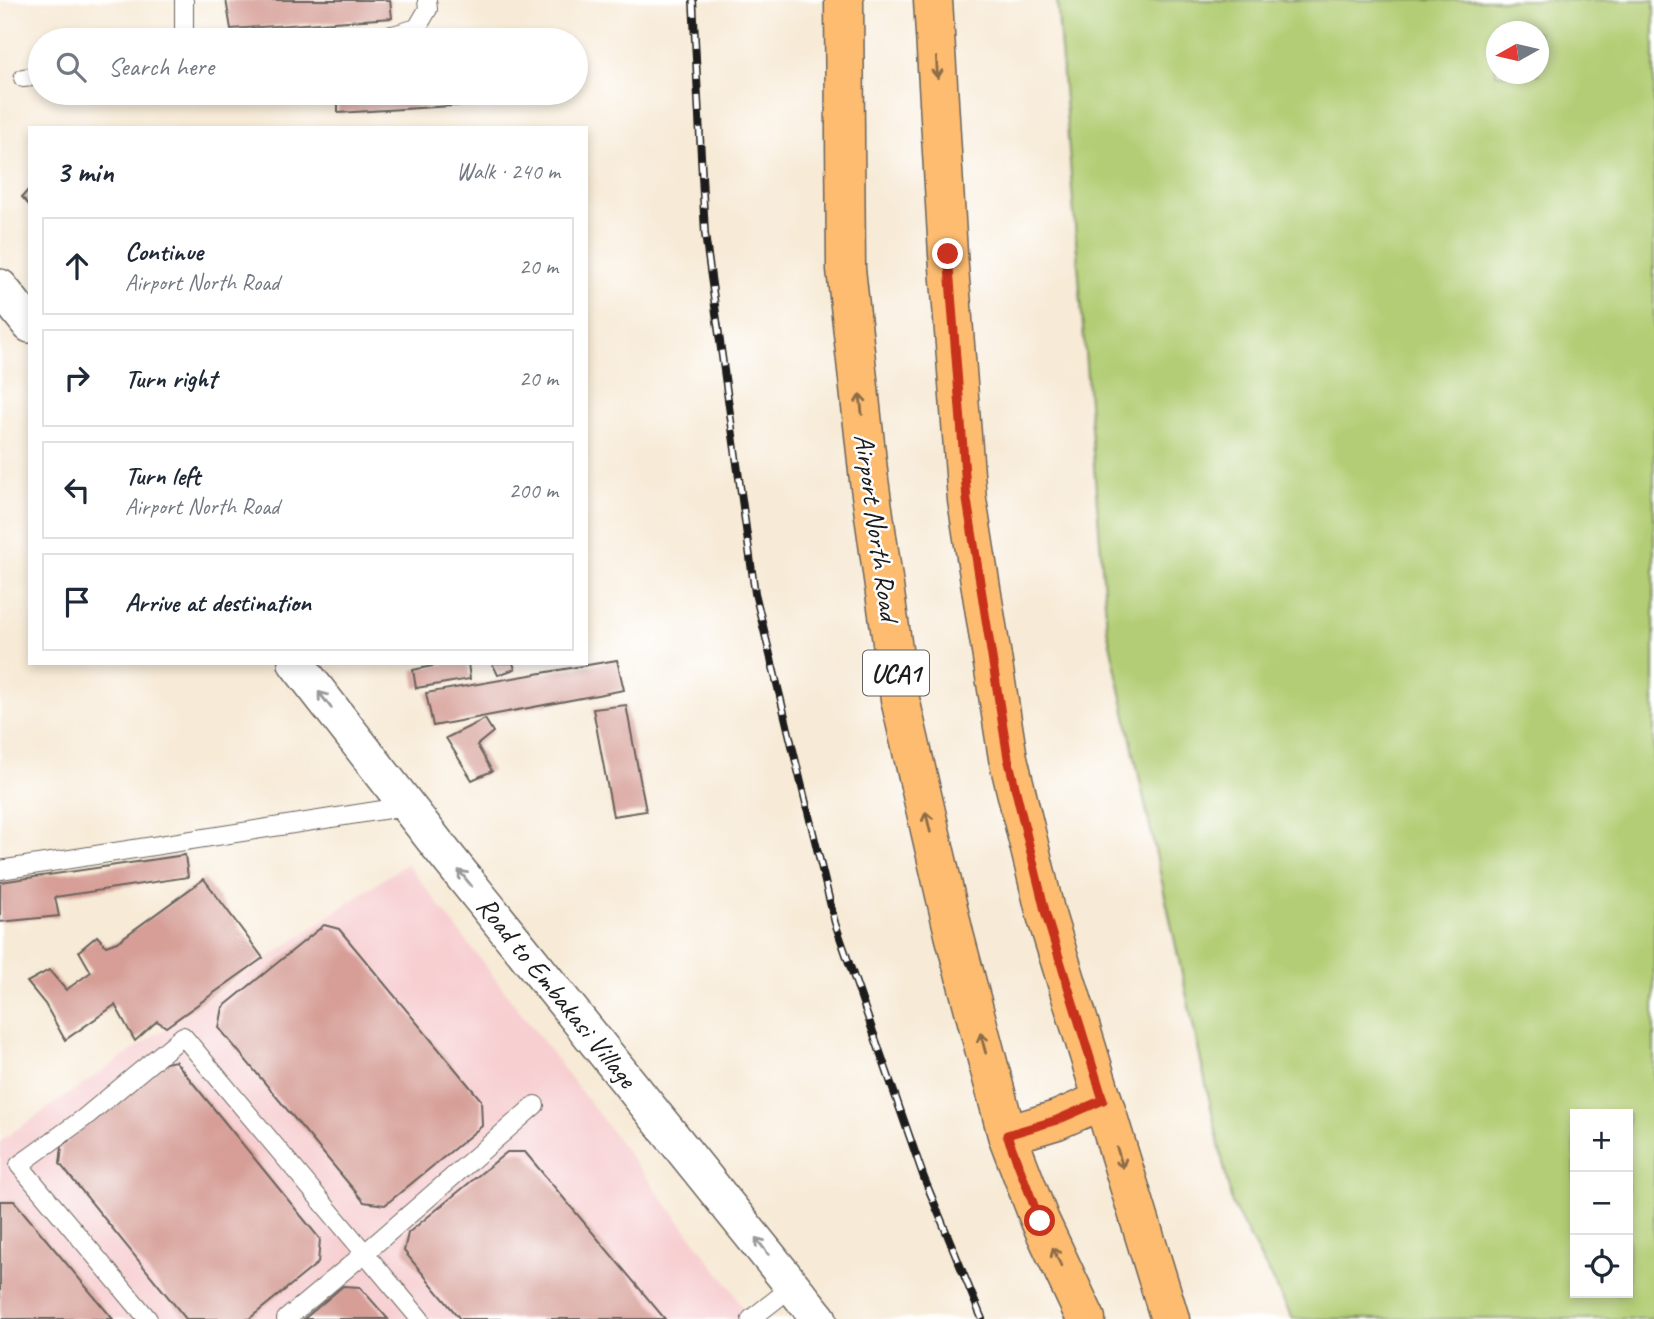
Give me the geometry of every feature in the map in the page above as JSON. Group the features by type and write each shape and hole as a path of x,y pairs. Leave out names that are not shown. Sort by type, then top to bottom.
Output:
{"main road":[{"name":"Airport North Road","path":"844,0 842,58 846,270 869,480 900,699 954,934 1007,1135 1040,1221 1086,1319"},
{"path":"933,0 948,254 967,500 1008,758 1046,915 1170,1319"},
{"path":"1007,1135 1057,1120 1103,1100"}],"street":[{"path":"0,287 28,322"},
{"name":"Road to Embakasi Village","path":"298,665 819,1319"}],"lane":[{"path":"184,0 184,28"},
{"path":"417,28 428,9 427,0"},
{"path":"0,870 408,806"},
{"path":"148,1319 19,1165 84,1118 183,1036 420,1319"},
{"path":"286,1319 535,1105"},
{"path":"751,1319 793,1286"}],"shaded area":[{"path":"407,863 733,1291 749,1319 0,1319 0,1141"}],"green space":[{"path":"1057,0 1654,0 1654,1319 1293,1319 1232,1204 1107,629"}],"building":[{"path":"226,0 390,0 392,18 231,28"},
{"path":"338,105 467,105 338,113"},
{"path":"28,190 28,204 22,197"},
{"path":"617,660 624,690 433,726 426,693"},
{"path":"437,665 468,665 470,679 416,688 413,670"},
{"path":"493,665 514,665 515,669 498,675"},
{"path":"626,705 646,811 613,816 593,709"},
{"path":"485,719 493,732 477,745 492,771 472,780 446,738"},
{"path":"185,855 188,877 55,897 59,916 0,922 0,882"},
{"path":"204,879 263,958 166,1027 157,1021 135,1041 115,1005 65,1040 45,1004 27,982 49,970 66,990 91,972 79,951 97,936 106,946 117,942"},
{"path":"324,925 339,929 481,1100 482,1126 385,1205 364,1202 219,1028 223,1007"},
{"path":"175,1061 320,1239 318,1263 249,1319 186,1319 60,1164 62,1146 157,1065"},
{"path":"507,1152 525,1152 665,1319 460,1319 404,1251 408,1233"},
{"path":"0,1201 14,1201 113,1319 0,1319"},
{"path":"343,1286 360,1287 388,1319 304,1319"}],"railway":[{"path":"693,0 705,234 755,593 835,923 924,1178 982,1319"}],"route":[{"path":"948,254 967,500 1008,758 1046,915 1103,1100 1057,1120 1007,1135 1040,1221"}]}
